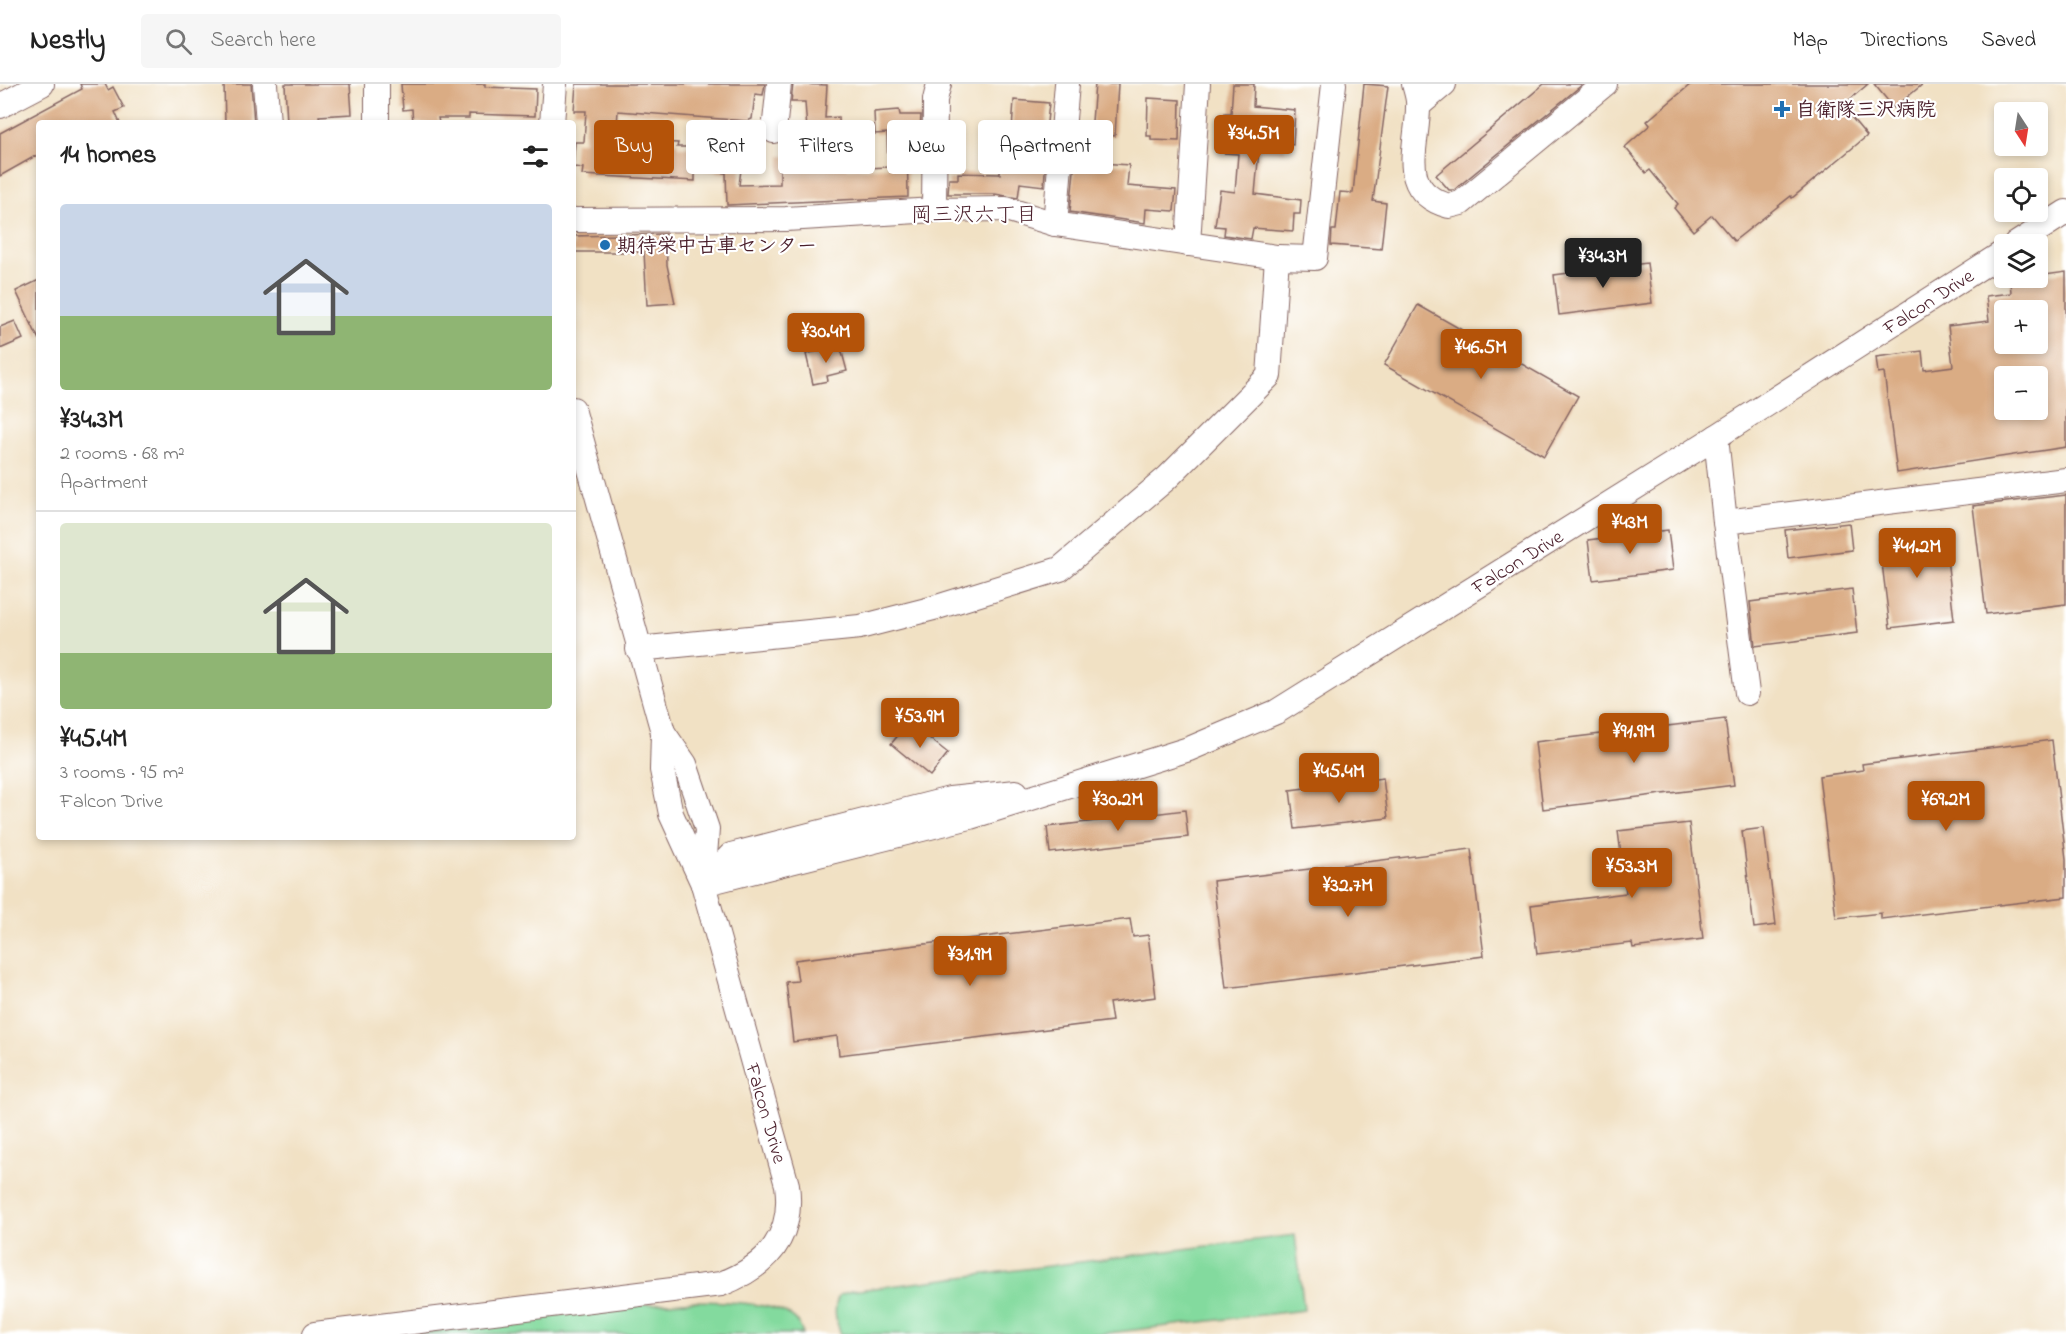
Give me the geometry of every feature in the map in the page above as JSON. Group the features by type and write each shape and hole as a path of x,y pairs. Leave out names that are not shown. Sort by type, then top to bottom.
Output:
{"street":[{"path":"4,97 42,84"},
{"path":"265,84 268,120"},
{"path":"377,84 377,120"},
{"path":"552,120 555,84"},
{"path":"774,130 779,84"},
{"path":"934,210 935,100 939,84"},
{"path":"1055,224 1067,84"},
{"path":"1188,244 1198,84"},
{"path":"576,220 786,219 934,210 1006,209 1055,224 1277,257 1315,258 1334,84"},
{"path":"1444,84 1416,95 1412,163 1418,186 1427,197 1449,206 1461,203 1605,84"},
{"path":"2032,234 2066,212"},
{"path":"638,649 860,627 934,608 1060,568 1167,478 1269,376 1277,257"},
{"name":"Falcon Drive","path":"703,884 970,817 1189,749 1276,712 1716,437 1994,258"},
{"path":"576,420 663,732 685,764 707,829 703,884"},
{"path":"1716,437 1747,693"},
{"path":"1725,522 2066,480"},
{"path":"663,732 662,770 670,814 703,884"},
{"name":"Falcon Drive","path":"703,884 731,855 749,850 950,799 1069,786"},
{"path":"707,829 749,850"},
{"name":"Falcon Drive","path":"315,1334 721,1284 744,1275 775,1247 786,1225 790,1203 788,1185 703,884"}],"green space":[{"path":"1295,1235 1304,1310 1100,1334 841,1334 836,1319 835,1310 839,1295 851,1291"},
{"path":"696,1301 734,1302 778,1310 789,1314 797,1321 803,1334 409,1334 624,1306"}],"building":[{"path":"80,84 105,84 108,90 113,87 124,108 115,112 119,120 36,120 36,156 0,176 0,133 82,89"},
{"path":"224,84 251,84 254,120 225,120"},
{"path":"285,84 350,84 352,114 319,116 320,120 287,120"},
{"path":"401,84 485,84 485,87 536,89 535,116 469,114 469,118 413,120 412,109 403,110"},
{"path":"576,84 765,84 763,95 755,94 752,119 750,120 618,111 617,120 594,120 594,174 674,174 674,143 678,143 677,147 686,147 686,174 695,174 695,181 582,175 583,168 576,167 576,142 584,142 586,111 574,111"},
{"path":"793,84 827,85 825,118 839,117 839,120 806,120 805,102 791,102"},
{"path":"1095,84 1118,84 1115,136 1113,136 1113,120 1092,120"},
{"path":"1233,84 1254,84 1253,106 1295,110 1293,145 1285,144 1285,152 1259,150 1255,194 1301,200 1300,214 1294,214 1293,231 1253,228 1251,239 1224,235 1225,227 1215,226 1220,190 1235,192 1238,154 1224,153 1225,143 1222,143 1225,113 1231,113"},
{"path":"1364,84 1388,86 1373,201 1386,203 1381,249 1331,245 1332,230 1336,230 1340,192 1353,193"},
{"path":"1544,84 1583,84 1454,190 1449,190 1436,175"},
{"path":"1691,84 1868,84 1842,106 1867,136 1792,198 1791,196 1734,241 1712,215 1693,231 1674,208 1678,204 1650,170 1646,173 1625,147 1650,125 1647,121"},
{"path":"1874,84 1923,84 1894,108"},
{"path":"1148,98 1180,100 1179,141 1151,140 1151,136 1147,136"},
{"path":"1014,100 1049,103 1047,120 1013,120"},
{"path":"899,110 900,115 921,115 921,120 887,120 887,133 875,134 874,112"},
{"path":"1113,164 1129,165 1127,186 1176,190 1174,211 1146,209 1145,223 1070,212 1074,174 1113,174"},
{"path":"887,167 887,174 908,174 908,197 727,205 726,174 740,174 739,185 780,184 780,174 875,174 875,168"},
{"path":"958,174 1045,174 1044,186 1020,183 1018,198 995,194 948,194 949,179 958,179"},
{"path":"666,234 667,265 675,303 647,305 644,252 576,252 576,236"},
{"path":"1647,263 1652,303 1559,315 1554,275"},
{"path":"2066,272 2066,447 1897,473 1884,372 1878,373 1876,357 1922,351 1924,370 1953,366 1948,326 1989,321 1986,296 2011,293 2011,288 2048,288 2048,275"},
{"path":"36,281 36,334 16,291"},
{"path":"1418,305 1578,396 1544,456 1384,365"},
{"path":"15,321 23,339 0,349 0,327"},
{"path":"840,345 847,371 827,376 828,381 813,384 806,354"},
{"path":"2066,495 2066,604 1986,614 1973,506"},
{"path":"1849,523 1852,550 1788,558 1785,530"},
{"path":"1668,530 1673,570 1593,580 1588,540"},
{"path":"1944,531 1954,620 1890,628 1879,539"},
{"path":"1852,589 1857,633 1755,646 1750,602"},
{"path":"1725,719 1734,785 1543,809 1535,742"},
{"path":"909,722 948,753 930,776 891,744"},
{"path":"2052,740 2066,859 2066,897 1881,919 1881,913 1836,918 1819,776 1863,770 1862,764"},
{"path":"1383,778 1388,818 1295,829 1290,790"},
{"path":"1185,810 1188,837 1050,853 1047,827"},
{"path":"1689,823 1703,939 1633,948 1632,943 1537,954 1531,905 1626,893 1618,831"},
{"path":"1764,828 1776,925 1754,928 1742,831"},
{"path":"1471,849 1484,956 1226,988 1213,881"},
{"path":"1130,919 1133,937 1148,935 1156,997 1109,1003 1112,1021 839,1055 837,1036 793,1042 786,982 798,981 795,960"}],"place":[{"name":"自衛隊三沢病院","path":"1782,109"},
{"name":"期待栄中古車センター","path":"605,245"}],"district":[{"name":"岡三沢六丁目","path":"974,214"}]}
